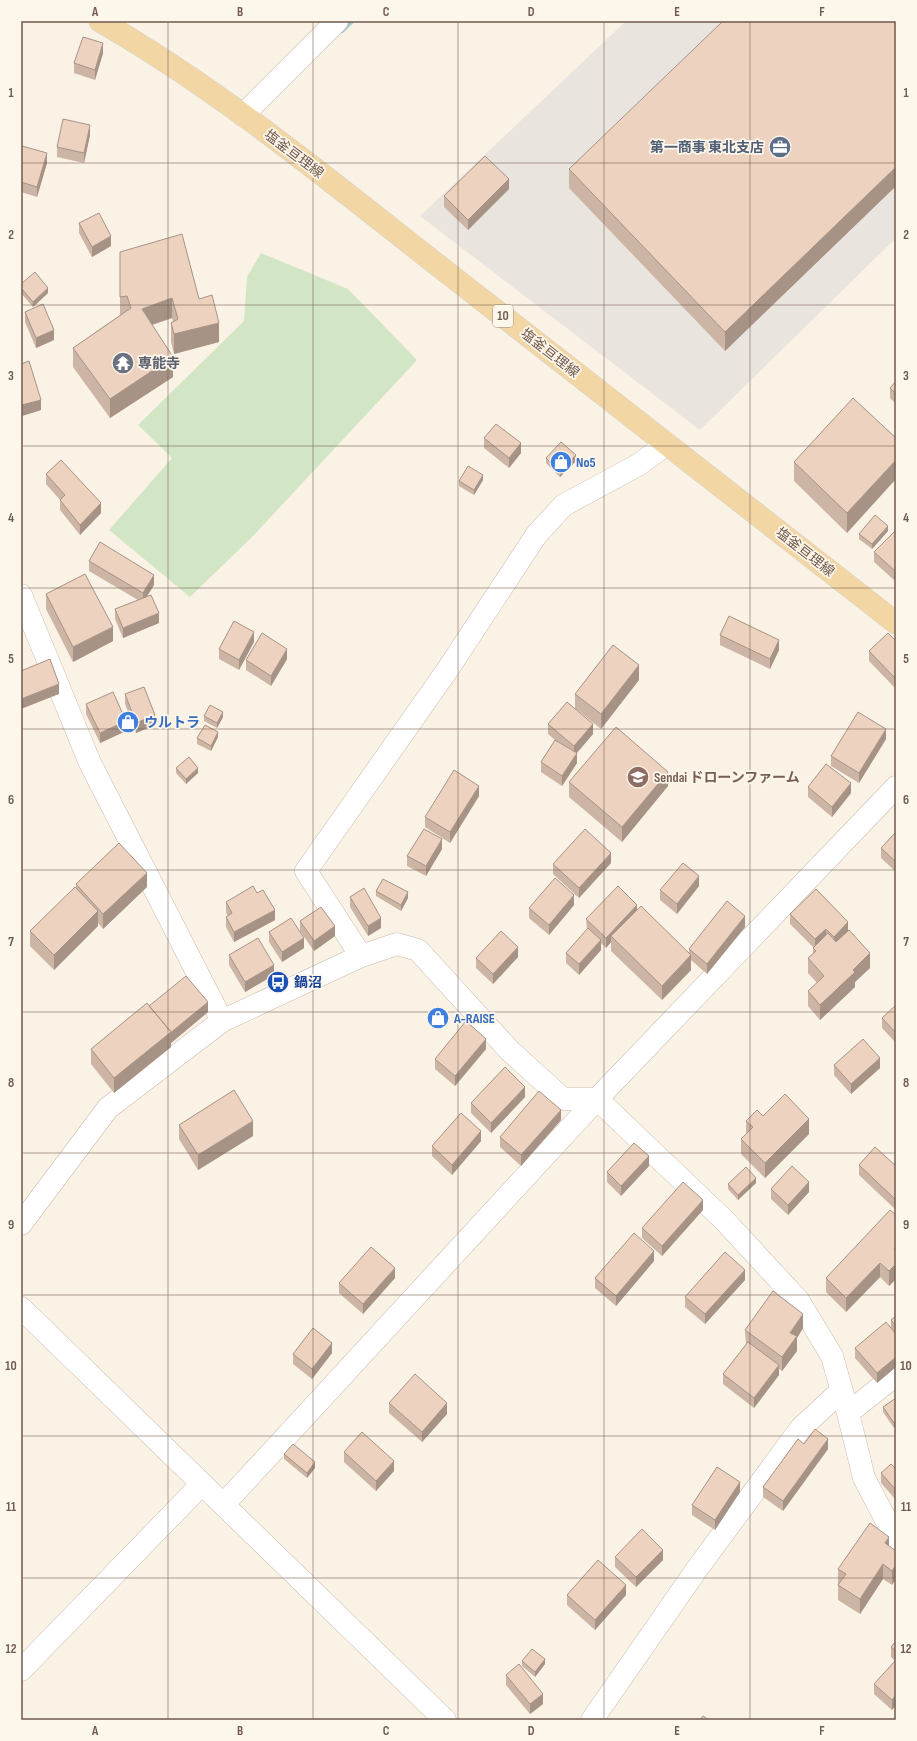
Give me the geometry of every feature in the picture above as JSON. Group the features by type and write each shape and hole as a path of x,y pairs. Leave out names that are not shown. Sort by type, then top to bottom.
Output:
{"main road":[{"name":"塩釜亘理線","path":"100,21 146,48 243,115 351,197 896,623"}],"street":[{"path":"243,115 337,21"},
{"path":"361,956 306,871 448,669 537,534 564,505 638,465 667,444"},
{"path":"21,595 90,763 222,1021"},
{"path":"224,1504 597,1099 896,787"},
{"path":"21,1224 108,1108 222,1021 361,956 397,944 418,950 509,1050 563,1099 597,1099 724,1220 798,1300 832,1356 864,1478 896,1539"},
{"path":"21,1308 445,1720"},
{"path":"848,1413 896,1375"},
{"path":"592,1720 696,1569 800,1428 842,1390"},
{"path":"21,1670 202,1484"}],"shaded area":[{"path":"626,21 896,21 896,238 700,430 420,216"}],"green space":[{"path":"261,253 348,289 417,360 253,536 190,597 109,530 172,458 138,425 244,321 247,277"}],"building":[{"path":"723,21 896,21 896,167 725,332 569,169"},
{"path":"83,37 103,43 95,70 74,63"},
{"path":"63,119 90,125 84,153 57,147"},
{"path":"22,146 47,153 37,187 21,182"},
{"path":"485,156 509,179 468,220 444,196"},
{"path":"99,213 111,236 92,247 79,223"},
{"path":"182,234 199,299 212,295 219,323 174,334 171,323 178,319 172,298 142,309 173,357 110,399 73,348 131,308 127,296 120,297 120,252"},
{"path":"35,272 48,288 33,302 21,288 21,284"},
{"path":"43,304 54,330 36,338 25,312"},
{"path":"29,361 41,400 22,405 21,364"},
{"path":"896,381 896,394 890,388"},
{"path":"853,398 896,438 896,460 847,513 794,462"},
{"path":"496,424 521,443 509,458 484,438"},
{"path":"561,442 576,455 560,472 546,458"},
{"path":"61,460 101,503 80,525 60,500 65,495 46,474"},
{"path":"468,466 483,475 474,490 459,481"},
{"path":"875,515 888,526 872,544 859,534"},
{"path":"896,530 896,568 894,570 874,552"},
{"path":"100,542 154,575 143,593 89,561"},
{"path":"85,574 113,627 73,647 46,594"},
{"path":"151,595 159,613 123,628 115,609"},
{"path":"729,616 779,640 770,659 720,635"},
{"path":"234,621 254,632 239,660 219,649"},
{"path":"262,633 287,649 271,676 246,660"},
{"path":"888,633 896,641 896,679 869,651"},
{"path":"613,645 639,665 601,714 575,694"},
{"path":"50,659 59,684 21,699 21,671"},
{"path":"144,687 155,715 136,723 125,694"},
{"path":"113,692 126,721 100,733 86,704"},
{"path":"567,702 593,724 574,746 548,724"},
{"path":"210,705 223,712 217,723 204,716"},
{"path":"858,712 886,729 859,773 831,756"},
{"path":"205,725 218,732 211,746 197,738"},
{"path":"616,727 668,772 622,827 569,782"},
{"path":"555,740 577,753 562,776 541,762"},
{"path":"189,757 198,768 186,779 176,768"},
{"path":"826,764 851,783 832,807 808,787"},
{"path":"454,770 479,786 450,832 425,817"},
{"path":"424,829 442,839 426,866 407,856"},
{"path":"585,829 611,853 579,888 553,864"},
{"path":"896,832 896,862 881,848"},
{"path":"119,843 147,873 103,914 76,884"},
{"path":"683,863 699,876 677,904 660,890"},
{"path":"555,878 574,895 549,925 529,908"},
{"path":"383,879 408,892 401,905 376,891"},
{"path":"253,886 257,893 263,890 275,910 234,932 226,917 232,913 226,902"},
{"path":"618,886 637,905 606,938 586,919"},
{"path":"75,887 98,911 54,955 30,931"},
{"path":"364,888 381,918 368,926 350,897"},
{"path":"816,889 848,922 834,937 826,929 815,939 790,914"},
{"path":"727,901 745,916 707,964 689,949"},
{"path":"641,906 691,955 662,986 611,936"},
{"path":"321,907 335,926 314,941 300,921"},
{"path":"291,918 304,938 282,952 269,932"},
{"path":"588,928 601,940 579,964 566,953"},
{"path":"849,930 870,953 853,970 855,972 820,1005 808,991 824,976 808,958 816,951 813,948 828,933 836,942"},
{"path":"501,931 518,947 493,974 476,958"},
{"path":"258,938 274,965 245,982 229,955"},
{"path":"186,976 208,1002 169,1034 171,1032 149,1006"},
{"path":"147,1003 171,1032 114,1078 91,1049"},
{"path":"896,1005 896,1033 882,1018"},
{"path":"466,1021 486,1039 455,1076 435,1059"},
{"path":"863,1039 880,1058 851,1084 834,1065"},
{"path":"505,1067 525,1087 491,1123 471,1103"},
{"path":"234,1090 253,1121 198,1155 179,1125"},
{"path":"539,1091 561,1110 521,1155 500,1137"},
{"path":"785,1094 809,1119 765,1163 741,1139 753,1127 746,1121 757,1110 763,1116"},
{"path":"461,1113 481,1131 452,1165 432,1146"},
{"path":"634,1143 649,1156 621,1186 607,1172"},
{"path":"875,1147 896,1166 896,1200 859,1165"},
{"path":"792,1166 809,1182 788,1205 771,1189"},
{"path":"746,1167 756,1178 738,1195 728,1184"},
{"path":"683,1182 703,1200 662,1246 642,1228"},
{"path":"890,1210 896,1215 896,1247 894,1249 896,1250 896,1264 889,1271 880,1263 846,1298 826,1278"},
{"path":"634,1233 654,1251 616,1296 595,1278"},
{"path":"371,1247 395,1268 363,1304 339,1283"},
{"path":"725,1252 745,1270 705,1314 685,1297"},
{"path":"773,1291 803,1314 790,1333 797,1336 782,1357 745,1330"},
{"path":"896,1316 896,1326 891,1320"},
{"path":"886,1322 896,1334 896,1357 877,1373 855,1348"},
{"path":"313,1328 332,1343 312,1369 293,1354"},
{"path":"748,1342 779,1365 754,1398 723,1374"},
{"path":"415,1374 447,1403 422,1432 389,1403"},
{"path":"896,1398 896,1421 894,1423 883,1407"},
{"path":"815,1429 828,1439 783,1501 763,1487 798,1439 804,1444"},
{"path":"362,1432 394,1461 376,1481 344,1452"},
{"path":"293,1444 315,1462 307,1473 284,1454"},
{"path":"891,1464 895,1468 896,1467 896,1490 881,1473"},
{"path":"717,1467 740,1482 715,1520 692,1505"},
{"path":"870,1523 889,1537 885,1543 896,1551 896,1565 892,1571 883,1564 860,1599 838,1585 846,1574 838,1569"},
{"path":"642,1529 663,1550 636,1577 615,1557"},
{"path":"598,1560 626,1585 595,1620 567,1595"},
{"path":"896,1641 896,1651 891,1647"},
{"path":"532,1649 545,1659 535,1672 522,1661"},
{"path":"896,1660 896,1695 892,1700 874,1684"},
{"path":"519,1664 543,1694 530,1704 506,1675"},
{"path":"703,1716 709,1720 700,1720"}],"waterway":[{"path":"342,30 351,21"}],"place":[{"name":"第一商事 東北支店","path":"780,147"},
{"name":"専能寺","path":"123,363"},
{"name":"No5","path":"561,462"},
{"name":"ウルトラ","path":"128,722"},
{"name":"Sendai ドローンファーム","path":"638,777"},
{"name":"鍋沼","path":"278,982"},
{"name":"A-RAISE","path":"438,1018"}]}
